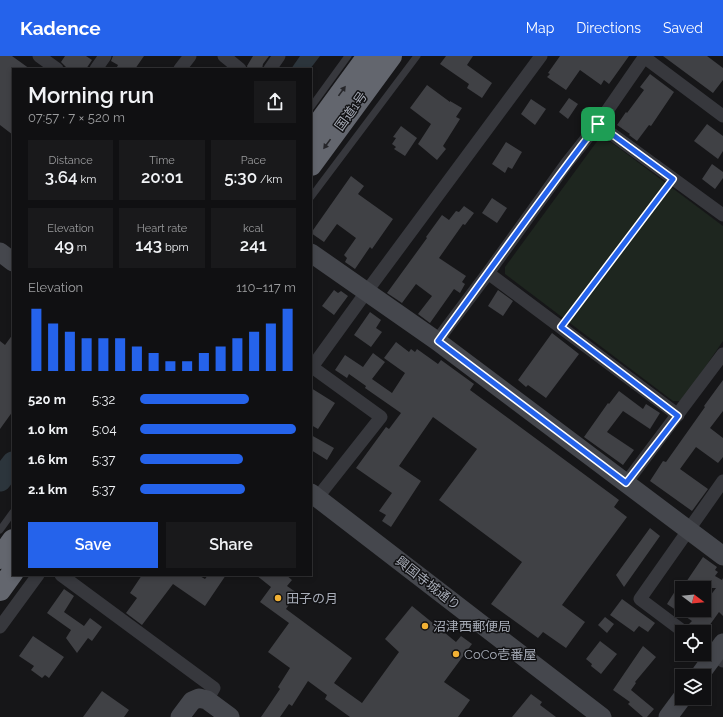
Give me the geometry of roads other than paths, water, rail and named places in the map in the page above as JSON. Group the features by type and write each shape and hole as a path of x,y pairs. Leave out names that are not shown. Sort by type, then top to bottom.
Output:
{"highway":[{"name":"国道1号","path":"312,133 368,56"},
{"name":"国道1号","path":"312,164 391,56"},
{"path":"0,558 12,541"},
{"path":"0,590 12,573"}],"street":[{"path":"39,56 56,68"},
{"path":"97,68 105,56"},
{"path":"181,68 190,56"},
{"path":"224,56 239,68"},
{"path":"271,68 279,56"},
{"path":"314,495 381,417 312,367 541,56"},
{"path":"438,341 567,163 598,124 644,57 723,116"},
{"path":"598,124 723,215"},
{"path":"0,252 12,261"},
{"path":"312,254 438,341 723,556"},
{"path":"488,274 561,327 678,416"},
{"path":"626,483 678,416 723,354"},
{"path":"675,625 640,599 687,530 723,481"},
{"name":"興国寺城通り","path":"314,495 602,717"},
{"path":"0,627 37,576"},
{"path":"62,576 214,688 207,700"},
{"path":"704,669 716,651"},
{"path":"180,717 192,701 199,698 207,700 230,717"},
{"path":"668,717 677,705"}],"lane":[{"path":"312,106 348,56"},
{"path":"312,196 417,56"},
{"path":"0,530 12,513"}],"waterway":[{"path":"0,480 12,464"}],"place":[{"name":"田子の月","path":"278,598"},
{"name":"沼津西郵便局","path":"425,626"},
{"name":"CoCo壱番屋","path":"456,654"}]}
